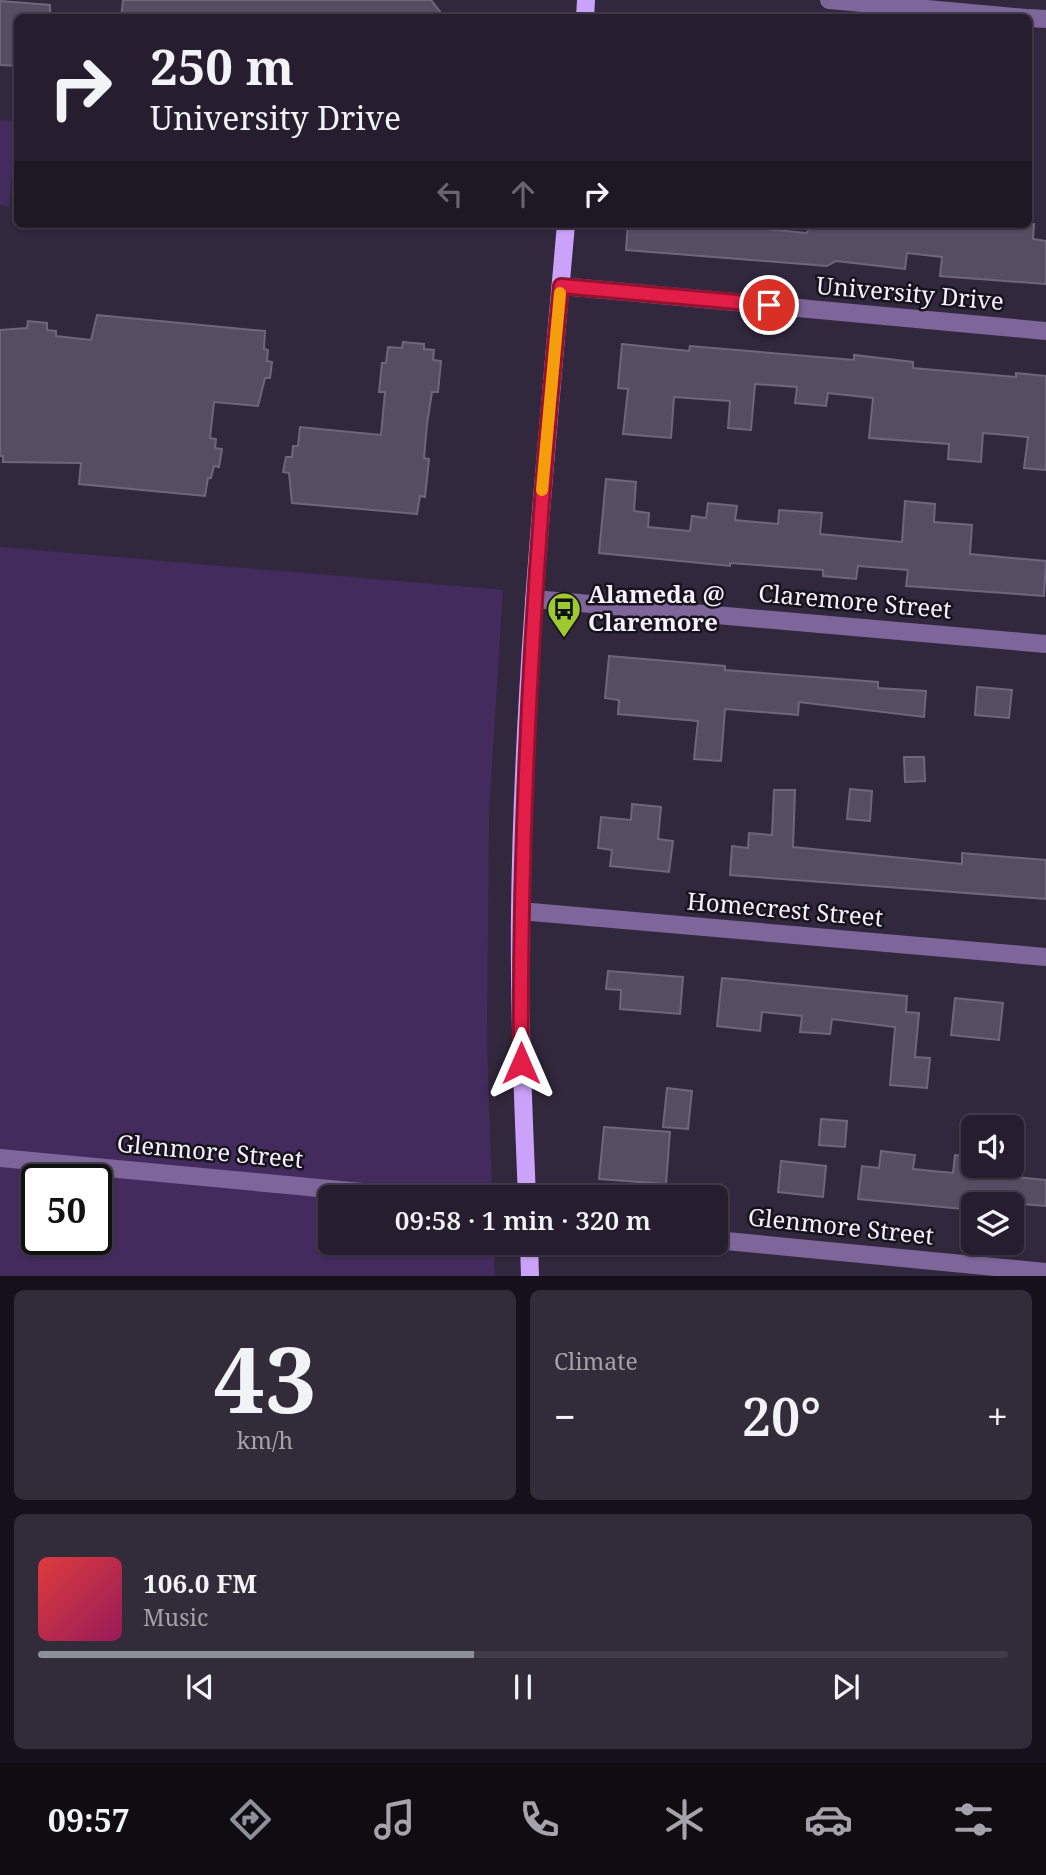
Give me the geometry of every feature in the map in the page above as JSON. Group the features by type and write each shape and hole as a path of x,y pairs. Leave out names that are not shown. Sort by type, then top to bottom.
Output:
{"main road":[{"path":"526,1185 521,1063 520,911 534,599 566,228"},
{"path":"529,1255 530,1276"}],"street":[{"path":"830,0 983,14"},
{"name":"University Drive","path":"561,286 1046,331"},
{"name":"Claremore Street","path":"534,599 1046,644"},
{"name":"Homecrest Street","path":"520,911 1046,957"},
{"name":"Glenmore Street","path":"0,1158 318,1188"},
{"name":"Glenmore Street","path":"728,1241 1046,1272"}],"shaded area":[{"path":"0,120 14,121 9,206 0,205"},
{"path":"0,547 503,590 489,813 487,1041 492,1185 318,1185 318,1255 494,1255 495,1276 0,1276"}],"building":[{"path":"123,0 431,0 442,14 121,14"},
{"path":"0,1 50,5 50,14 14,14 14,66 0,65"},
{"path":"1034,224 1033,239 1046,241 1046,284 940,276 942,257 907,253 905,269 836,261 827,266 626,250 628,228 753,228 807,233 809,228 1032,228"},
{"path":"97,315 265,331 264,349 268,350 267,361 272,362 270,378 265,378 258,406 214,402 210,438 216,439 215,448 222,449 219,467 214,466 211,478 208,478 205,496 79,484 81,463 3,462 3,456 0,456 0,330 27,328 28,321 47,323 47,330 56,331 56,336 91,340"},
{"path":"403,342 424,344 424,349 434,350 433,360 441,361 438,392 432,392 427,424 424,458 429,459 425,497 420,496 417,514 292,503 289,473 283,472 286,457 292,457 293,446 298,446 300,427 381,435 385,392 379,392 382,363 386,363 388,347 402,348"},
{"path":"622,344 689,351 690,346 854,360 854,355 913,362 913,368 1016,377 1016,373 1046,376 1046,470 1024,468 1028,437 983,433 981,462 948,459 949,444 869,438 873,398 828,393 826,406 795,403 797,387 755,384 751,430 728,428 730,401 674,397 671,438 623,434 628,389 618,388"},
{"path":"606,479 636,482 634,511 649,513 648,527 690,531 692,516 706,518 708,503 737,506 735,520 778,524 779,510 822,513 820,534 902,542 905,501 935,504 934,522 972,525 970,554 1046,561 1044,596 906,586 908,570 858,566 856,579 823,576 823,570 730,563 730,566 599,553"},
{"path":"609,656 725,666 725,670 878,682 878,688 926,691 924,717 799,702 798,715 725,709 721,761 694,759 698,721 618,714 619,700 605,698"},
{"path":"977,687 1012,690 1009,718 975,715"},
{"path":"904,757 924,757 925,781 905,782"},
{"path":"850,789 872,791 870,821 847,819"},
{"path":"774,790 795,790 793,847 962,864 962,853 1046,860 1046,899 730,875 732,846 748,848 749,833 772,835"},
{"path":"632,804 661,807 658,839 673,841 669,872 610,866 612,850 598,848 601,817 631,820"},
{"path":"608,971 683,977 680,1014 620,1009 621,990 606,989"},
{"path":"722,978 907,996 906,1012 919,1013 915,1057 930,1058 927,1088 890,1085 895,1027 832,1019 830,1034 800,1032 802,1016 762,1012 760,1031 717,1026"},
{"path":"955,998 1003,1003 999,1040 951,1035"},
{"path":"667,1088 692,1091 688,1129 663,1127"},
{"path":"821,1119 847,1121 845,1147 819,1145"},
{"path":"604,1127 670,1132 666,1184 599,1179"},
{"path":"881,1151 915,1155 913,1169 953,1173 955,1155 961,1156 961,1178 1046,1180 1046,1206 1024,1204 1024,1192 961,1192 961,1209 858,1199 862,1166 879,1168"},
{"path":"781,1161 826,1166 823,1197 778,1192"}],"slow traffic":[{"path":"542,490 560,293"}],"place":[{"name":"Alameda @ Claremore","path":"564,639"}],"route":[{"path":"521,1063 520,911 525,756 534,599 561,286 769,305"}]}
